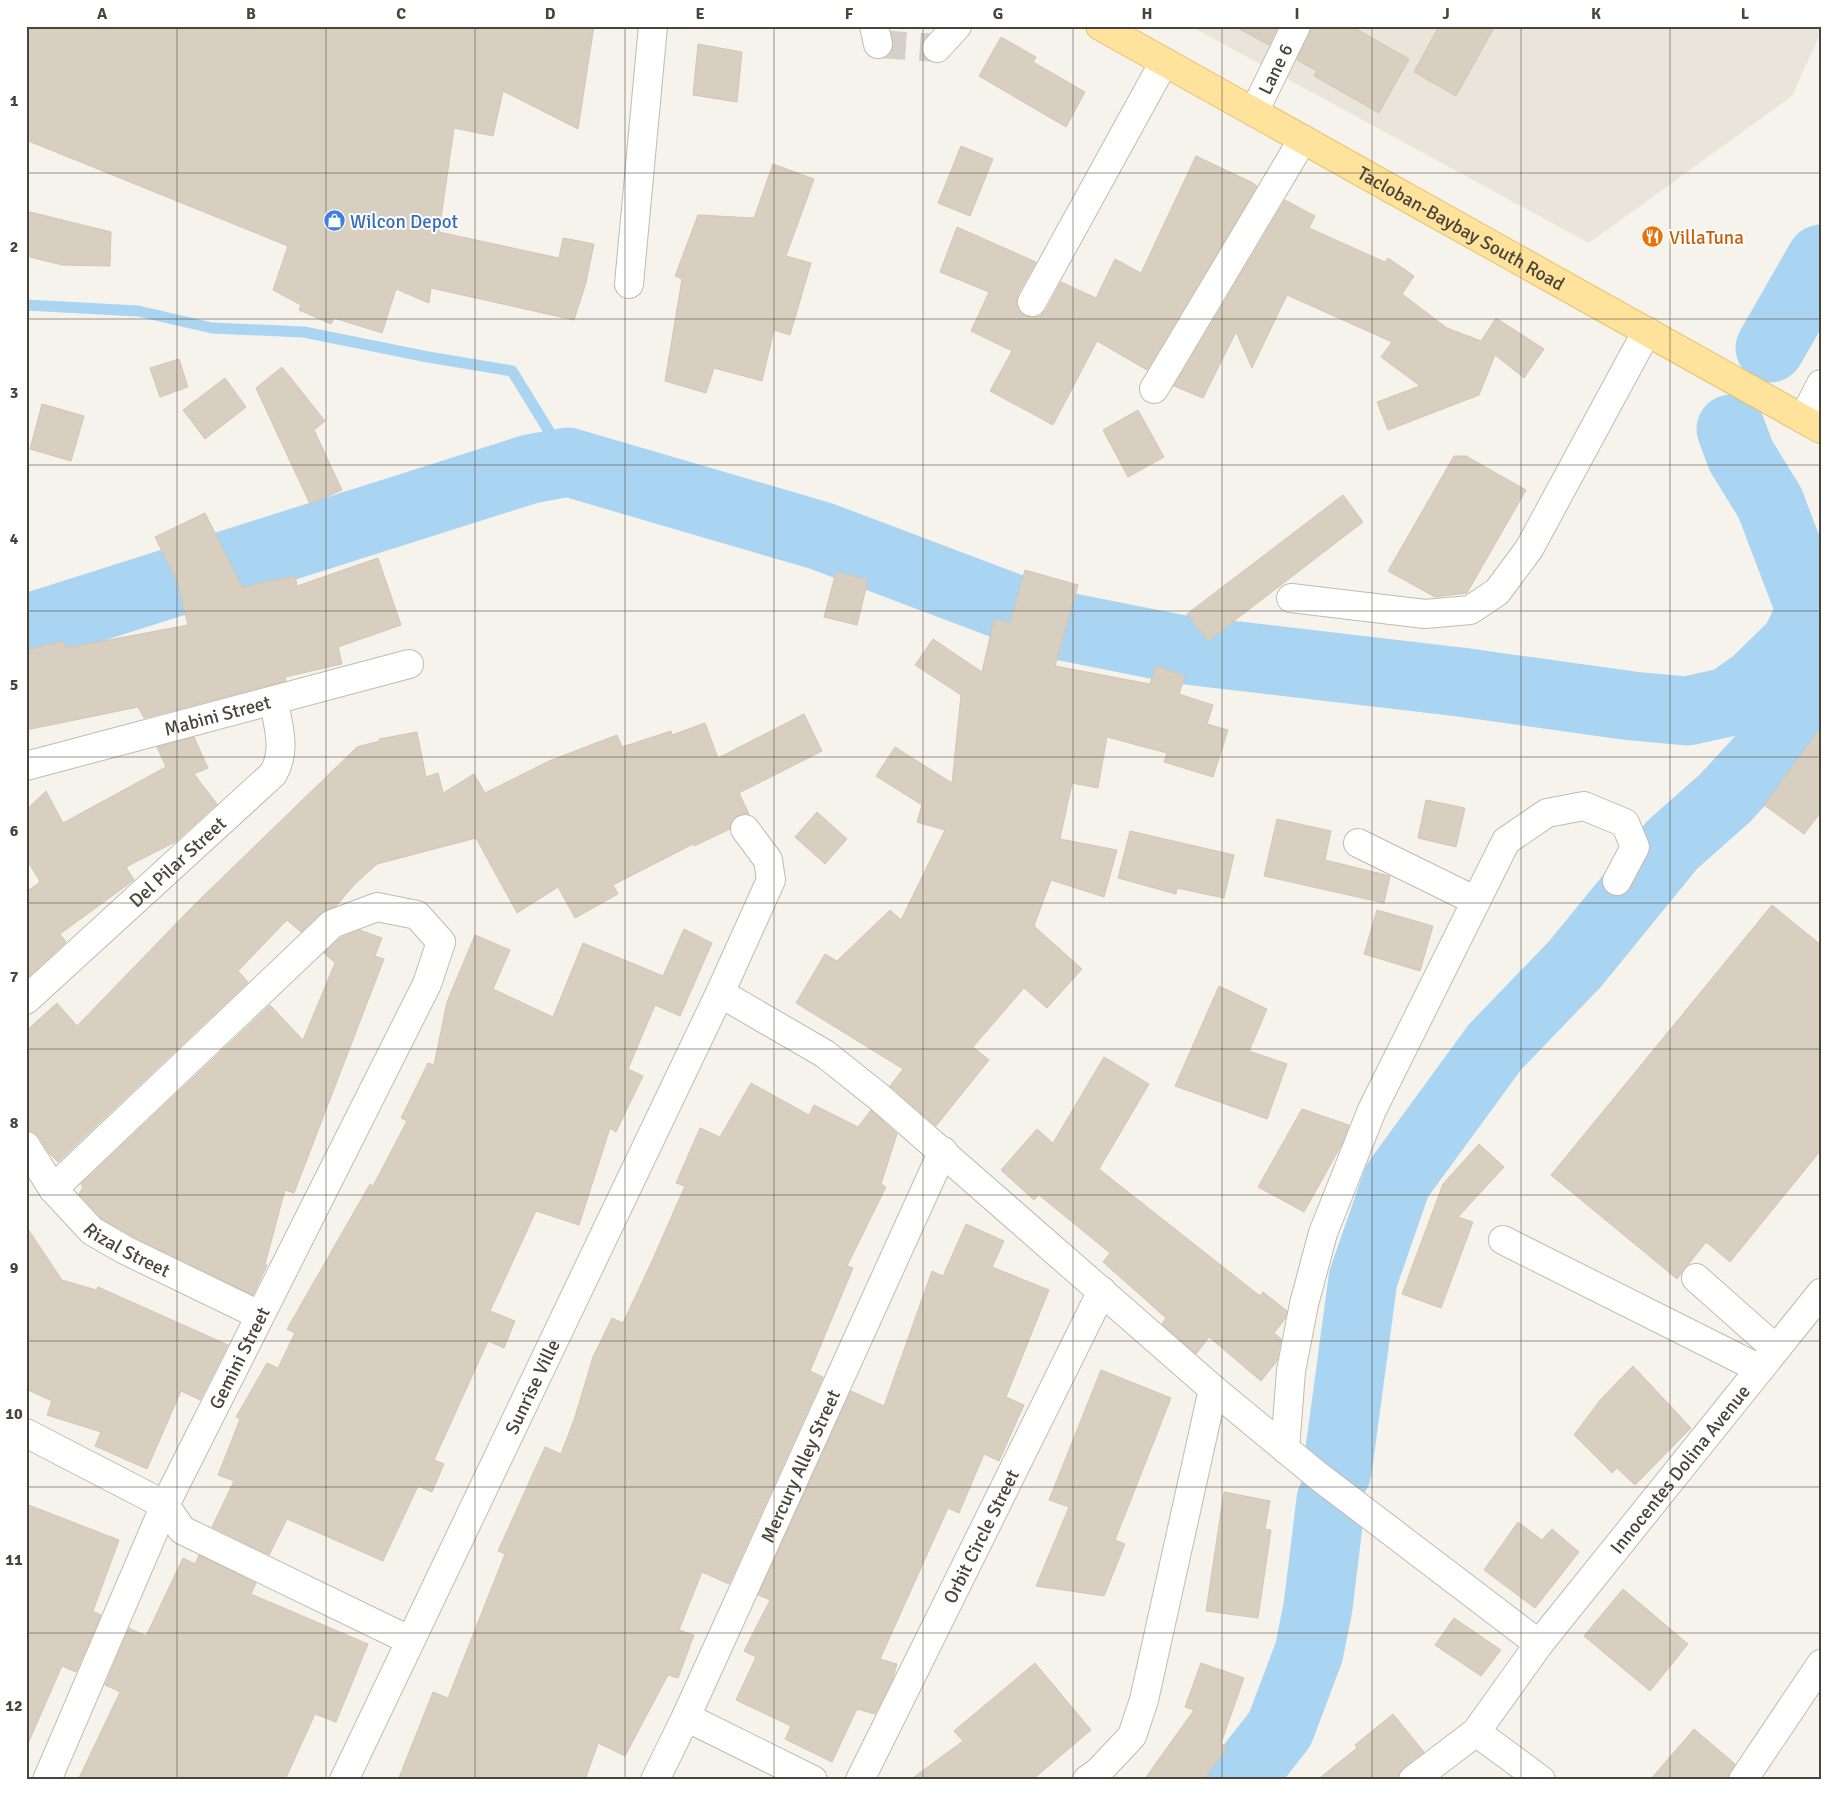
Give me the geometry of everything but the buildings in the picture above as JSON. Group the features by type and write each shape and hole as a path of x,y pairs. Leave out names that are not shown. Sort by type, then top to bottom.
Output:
{"main road":[{"name":"Tacloban-Baybay South Road","path":"1100,26 1812,424"}],"street":[{"path":"629,284 652,26"},
{"path":"937,48 957,26"},
{"name":"Lane 6","path":"1254,112 1296,26"},
{"path":"1032,302 1164,62"},
{"path":"1154,389 1303,139"},
{"path":"1291,598 1425,614 1470,610 1497,592 1529,549 1647,331"},
{"path":"1812,424 1821,384"},
{"name":"Mabini Street","path":"26,766 409,664"},
{"name":"Del Pilar Street","path":"26,1000 274,774 280,761 281,746 274,700"},
{"path":"1285,1449 1291,1371 1304,1304 1324,1233 1372,1110 1506,841 1547,813 1584,806 1624,823 1628,831 1635,847 1617,881"},
{"name":"Sunrise Ville","path":"344,1780 409,1640 720,993 771,880 768,860 745,829"},
{"path":"1358,843 1476,901"},
{"name":"Gemini Street","path":"47,1780 166,1505 259,1315 427,984 441,942 416,915 377,907 332,924 53,1189"},
{"path":"720,993 825,1054 943,1151 1213,1389 1285,1449 1539,1644"},
{"name":"Rizal Street","path":"26,1146 53,1189 92,1231 125,1250 259,1315"},
{"name":"Mercury Alley Street","path":"655,1780 686,1718 943,1151"},
{"path":"1503,1240 1768,1359"},
{"path":"1696,1278 1768,1359"},
{"name":"Orbit Circle Street","path":"860,1780 1102,1291"},
{"name":"Innocentes Dolina Avenue","path":"1413,1780 1476,1732 1539,1644 1821,1293"},
{"path":"1087,1780 1098,1772 1132,1736 1144,1700 1213,1389"},
{"path":"26,1433 166,1505 182,1530 409,1640"},
{"path":"1743,1780 1821,1664"},
{"path":"686,1718 813,1780"},
{"path":"1476,1732 1541,1780"}],"shaded area":[{"path":"1190,26 1821,26 1821,32 1792,96 1589,243"}],"waterway":[{"path":"1770,348 1821,259"},
{"path":"26,305 138,311 212,328 304,332 428,357 512,371 568,462"},
{"path":"1337,1472 1363,1279 1397,1181 1495,1047 1575,964 1672,845 1725,798 1798,719 1815,677 1811,611 1770,503 1741,456 1731,429"},
{"path":"26,629 530,469 568,462 821,536 1057,625 1178,649 1460,682 1632,706 1687,711 1728,702 1755,683 1795,644 1811,611"},
{"path":"1240,1780 1280,1729 1309,1652 1318,1607 1331,1500"}],"tunnel":[{"path":"878,44 937,48"}],"place":[{"name":"Wilcon Depot","path":"334,221"},
{"name":"VillaTuna","path":"1653,237"}]}
